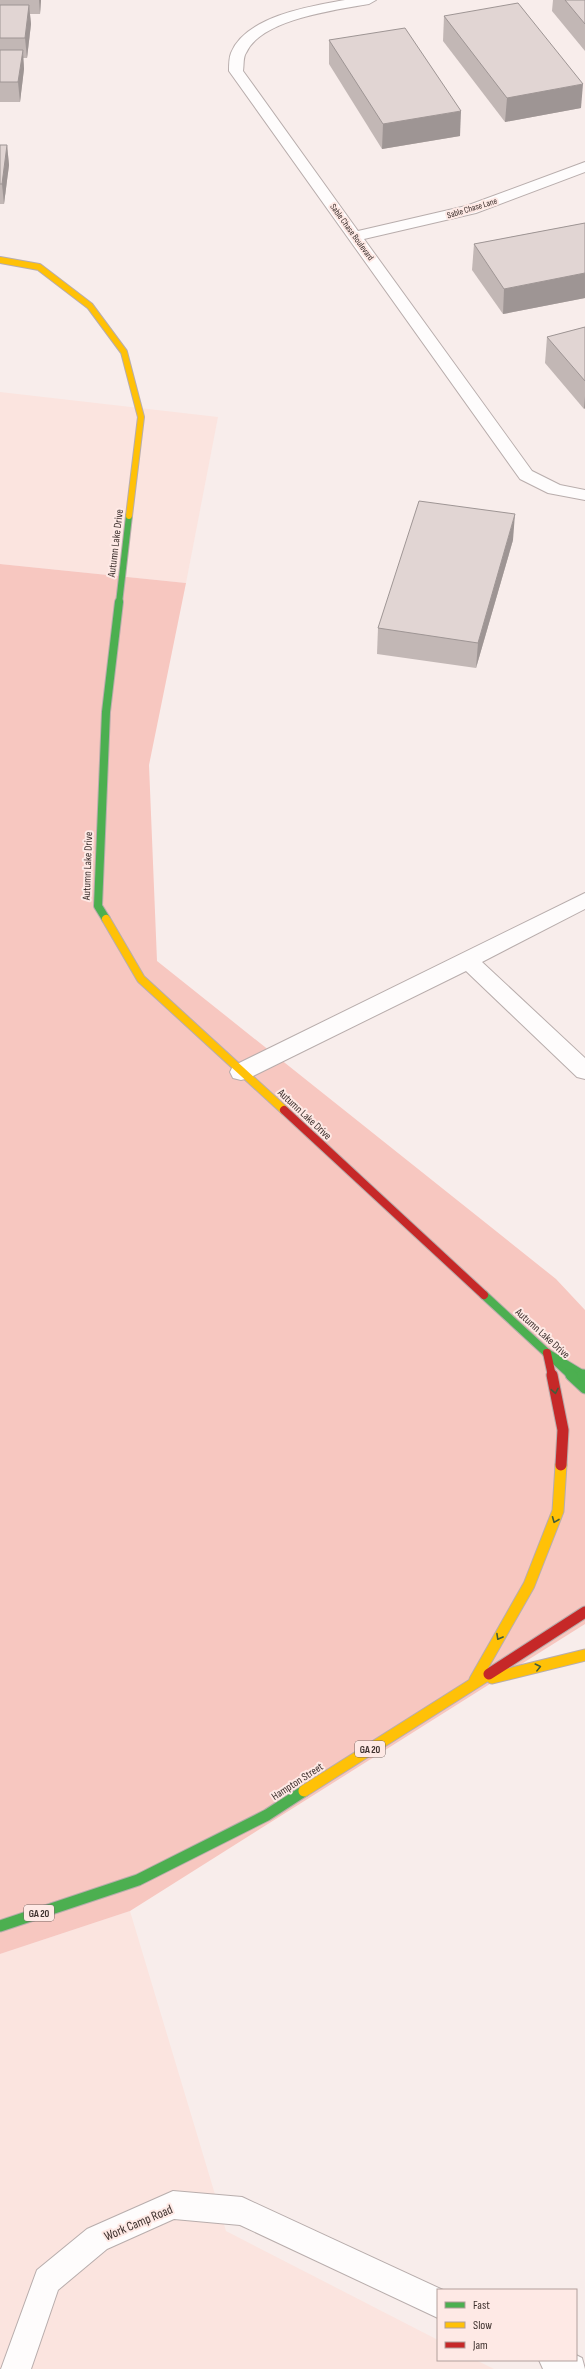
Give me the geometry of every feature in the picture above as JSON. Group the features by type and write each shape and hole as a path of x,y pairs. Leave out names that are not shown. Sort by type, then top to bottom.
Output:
{"street":[{"name":"Sable Chase Boulevard","path":"369,0 293,16 268,25 253,35 240,48 235,61 236,71 526,475 544,487 565,493 585,495"},
{"name":"Sable Chase Lane","path":"355,236 471,210 585,167"},
{"name":"Autumn Lake Drive","path":"0,260 39,267 90,306 124,352 141,417 106,712 98,906 141,979 585,1388"},
{"path":"241,1072 468,961 585,900"},
{"path":"468,961 585,1071"},
{"path":"548,1353 585,1376"},
{"path":"473,1683 529,1585 558,1510 563,1430 548,1353"},
{"name":"Hampton Street","path":"0,1926 138,1880 267,1815 585,1612"},
{"path":"473,1683 585,1655"},
{"name":"Work Camp Road","path":"16,2369 47,2280 96,2239 173,2205 242,2211 437,2303"},
{"path":"556,2361 571,2369"}],"shaded area":[{"path":"0,392 218,417 186,583 0,564"},
{"path":"0,564 186,583 149,765 157,961 556,1279 585,1310 585,1624 130,1911 0,1954"},
{"path":"130,1911 226,2231 437,2339 437,2361 478,2361 494,2369 0,2369 0,1954"}],"building":[{"path":"565,0 585,0 585,24"},
{"path":"518,3 583,84 507,98 444,16"},
{"path":"0,5 29,5 25,38 0,38"},
{"path":"405,28 461,111 383,124 329,40"},
{"path":"0,50 23,50 18,82 0,82"},
{"path":"0,145 7,145 2,184 0,184"},
{"path":"585,223 585,273 504,289 474,244"},
{"path":"585,327 585,381 547,337"},
{"path":"419,501 515,514 478,643 378,628"}],"traffic: fast":[{"path":"106,919 98,906 106,712 129,516"},
{"path":"484,1295 585,1388"},
{"path":"547,1353 585,1376"},
{"path":"0,1926 138,1880 267,1815 304,1791"}],"traffic: slow":[{"path":"0,260 39,267 90,306 124,352 141,417 129,516"},
{"path":"106,919 141,979 284,1110"},
{"path":"475,1680 529,1585 558,1511 561,1465"},
{"path":"492,1678 585,1655"},
{"path":"304,1791 489,1674"}],"traffic: jam":[{"path":"284,1110 484,1295"},
{"path":"547,1353 563,1430 561,1465"},
{"path":"489,1674 585,1612"}]}
